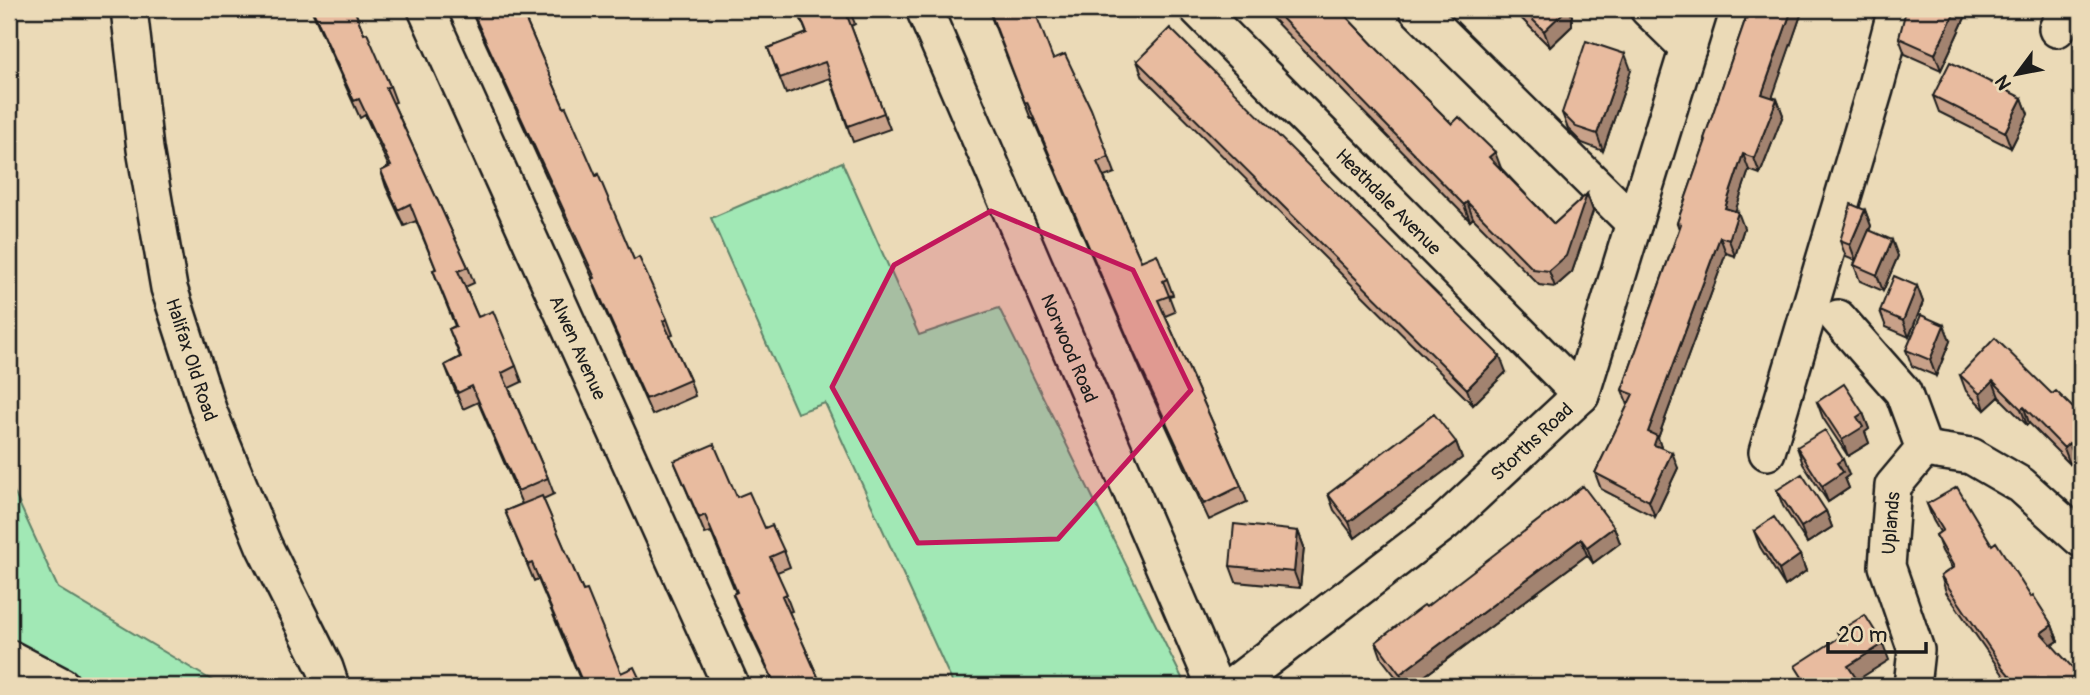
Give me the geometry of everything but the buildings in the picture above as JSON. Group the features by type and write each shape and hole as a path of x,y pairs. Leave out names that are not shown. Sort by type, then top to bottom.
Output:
{"street":[{"name":"Halifax Old Road","path":"128,9 145,149 170,288 209,412 264,546 325,668 331,686"},
{"name":"Alwen Avenue","path":"426,9 731,686"},
{"name":"Norwood Road","path":"924,9 1215,686"},
{"name":"Heathdale Avenue","path":"1198,9 1581,395"},
{"path":"1417,9 1634,223"},
{"path":"1648,9 1688,48"},
{"name":"Storths Road","path":"1232,686 1444,523 1581,395 1700,9"},
{"path":"1767,452 1871,103 1896,9"},
{"path":"1838,318 1903,393 1924,449 1971,456 2021,485 2081,539"},
{"name":"Uplands","path":"1912,686 1916,650 1887,566 1893,486 1924,449"},
{"path":"9,658 62,686"}],"highlighted area":[{"path":"991,211 1133,270 1191,390 1058,539 918,543 832,387 894,265"}],"green space":[{"path":"842,162 919,335 999,308 1186,686 954,686 825,403 797,413 711,218"},
{"path":"9,481 58,588 221,686 9,686"}]}
